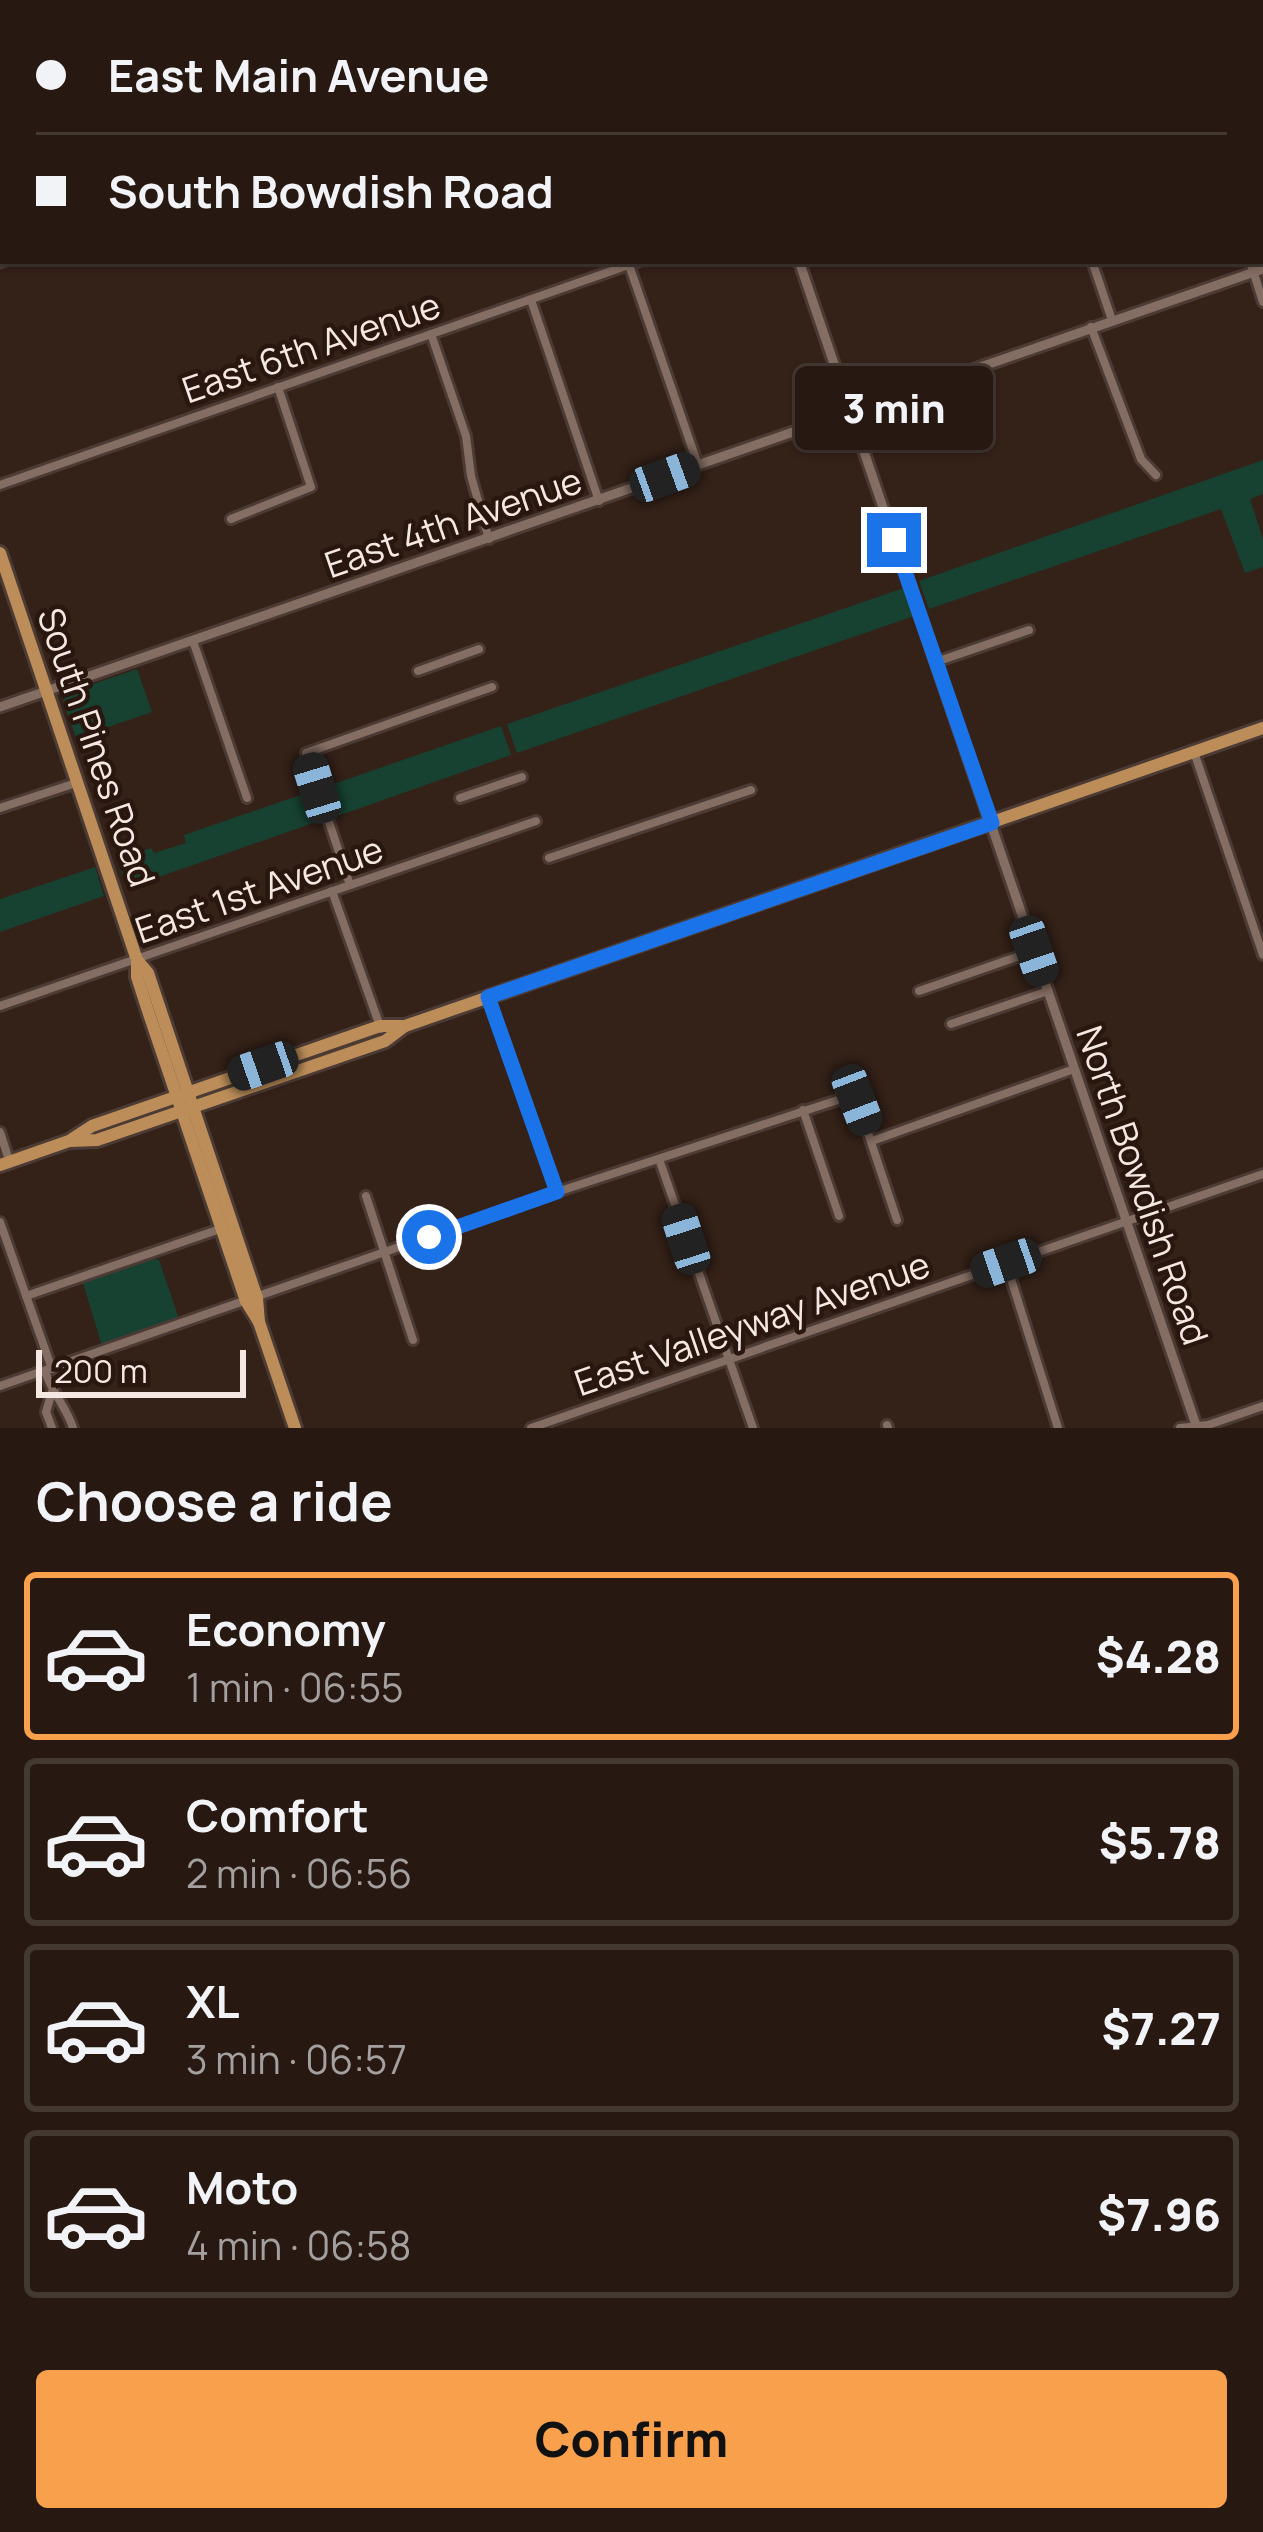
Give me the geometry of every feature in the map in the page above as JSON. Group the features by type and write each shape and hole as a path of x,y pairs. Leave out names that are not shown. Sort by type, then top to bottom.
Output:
{"main road":[{"name":"South Pines Road","path":"0,553 137,960 148,974 187,1110"},
{"path":"69,1141 97,1140 187,1110 385,1041 405,1026 1263,728"},
{"path":"5,1163 69,1141 92,1126 380,1026 405,1026"},
{"path":"187,1110 222,1229 251,1300"},
{"path":"187,1110 295,1428"}],"street":[{"name":"East 6th Avenue","path":"0,485 632,264"},
{"path":"635,264 698,465"},
{"name":"North Bowdish Road","path":"800,264 1197,1427"},
{"path":"1093,264 1112,320"},
{"name":"East 4th Avenue","path":"0,707 599,501 1256,267"},
{"path":"1256,267 1263,302"},
{"path":"531,300 599,501"},
{"path":"1091,327 1141,460 1156,475"},
{"path":"431,334 466,436 471,476 489,538"},
{"path":"231,519 311,487 278,387"},
{"path":"936,662 1029,630"},
{"path":"193,640 247,798"},
{"path":"418,670 478,649"},
{"path":"350,885 306,752 492,687"},
{"path":"1194,752 1262,951"},
{"path":"460,798 522,777"},
{"path":"0,808 77,782"},
{"path":"549,858 751,790"},
{"name":"East 1st Avenue","path":"0,1006 536,820"},
{"path":"332,891 385,1041"},
{"path":"920,991 1034,951"},
{"path":"951,1024 1048,992"},
{"path":"488,997 557,1192"},
{"path":"872,1141 1074,1069"},
{"path":"0,1386 557,1192 847,1097 857,1100 897,1220"},
{"path":"803,1110 839,1216"},
{"path":"0,1132 5,1163"},
{"path":"659,1159 753,1428"},
{"name":"East Valleyway Avenue","path":"531,1428 1263,1174"},
{"path":"366,1196 413,1340"},
{"path":"0,1222 48,1370 52,1392 46,1412 52,1428"},
{"path":"26,1296 222,1229"},
{"path":"1006,1263 1058,1428"},
{"path":"52,1392 66,1405 73,1428"},
{"path":"1180,1428 1263,1406"}],"green space":[{"path":"1263,460 1263,494 1250,499 1263,539 1263,567 1245,573 1221,509 929,609 919,581"},
{"path":"904,588 914,616 517,753 507,724"},
{"path":"137,669 152,712 76,738 63,701 67,693"},
{"path":"501,726 511,755 332,818 322,788"},
{"path":"315,790 325,819 127,888 117,860 186,843 184,835"},
{"path":"95,867 104,896 0,932 0,899"},
{"path":"159,1260 178,1316 161,1328 103,1349 83,1283"}],"route":[{"path":"429,1237 557,1192 488,997 992,823 894,540"}]}
